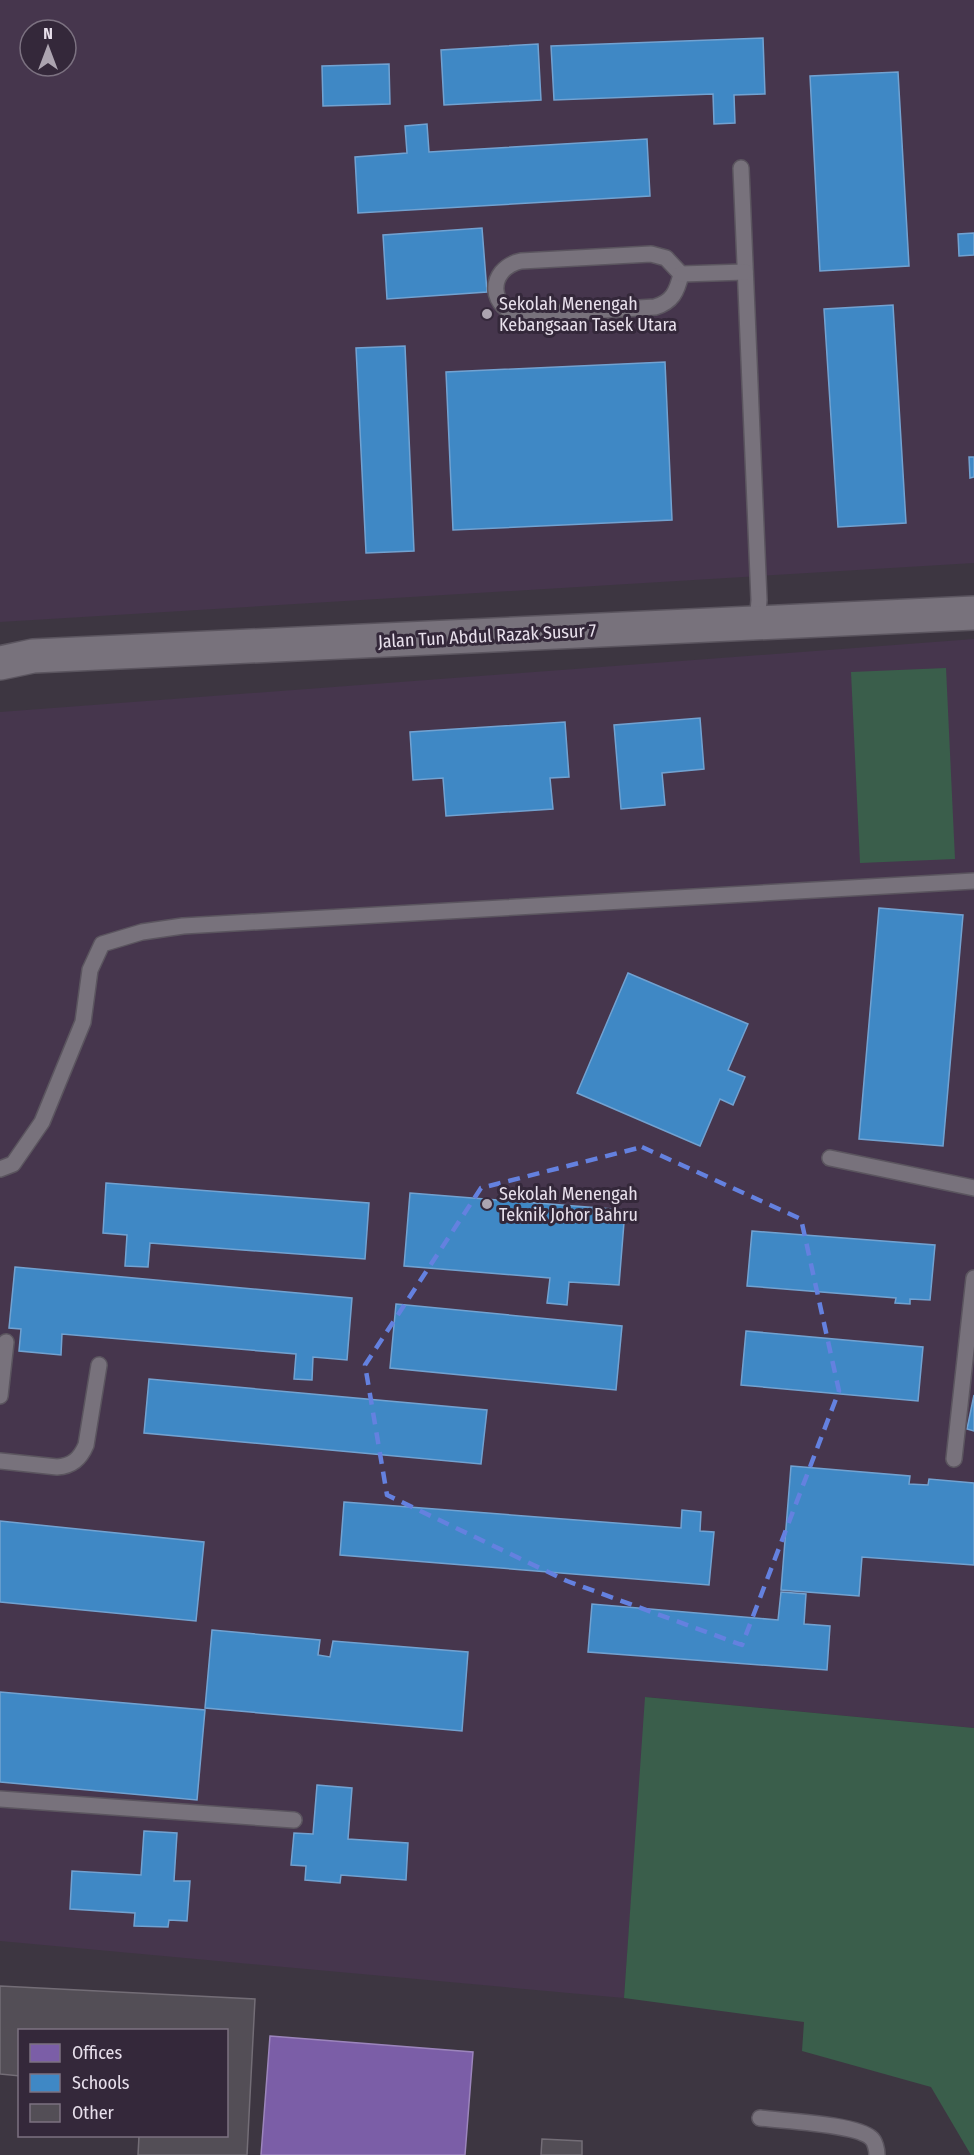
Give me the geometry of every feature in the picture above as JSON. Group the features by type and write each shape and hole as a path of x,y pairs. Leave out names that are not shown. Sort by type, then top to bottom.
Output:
{"street":[{"name":"Jalan Tun Abdul Razak Susur 7","path":"0,663 33,656 974,613"}],"lane":[{"path":"741,168 759,600 757,624"},
{"path":"681,274 674,296 666,304 655,307 513,314 498,300 496,289 503,269 511,263 521,261 659,255 666,258 681,274 745,272"},
{"path":"0,1169 13,1164 42,1122 83,1022 90,970 102,944 142,932 183,926 974,881"},
{"path":"830,1158 974,1188"},
{"path":"954,1459 974,1278"},
{"path":"0,1396 6,1342"},
{"path":"0,1461 57,1467 76,1462 86,1445 99,1365"},
{"path":"0,1799 294,1820"},
{"path":"760,2118 857,2130 872,2138 877,2155"}],"highlighted area":[{"path":"642,1147 801,1219 839,1391 742,1645 567,1581 387,1495 365,1365 481,1188"}],"shaded area":[{"name":"Sekolah Menengah Kebangsaan Tasek Utara","path":"0,0 974,0 974,563 0,622"},
{"name":"Sekolah Menengah Teknik Johor Bahru","path":"974,639 974,1728 646,1697 624,1998 0,1941 0,712"}],"green space":[{"path":"946,668 955,859 860,863 851,672"},
{"path":"645,1697 974,1728 974,2155 971,2155 931,2087 802,2051 804,2022 624,1998"}],"building: Offices":[{"path":"270,2036 473,2052 465,2155 261,2155"}],"building: Schools":[{"path":"763,38 765,94 734,95 735,123 714,124 713,94 554,100 551,46"},
{"path":"538,44 541,100 444,105 441,50"},
{"path":"389,64 390,104 323,106 322,66"},
{"path":"898,72 909,266 820,271 810,76"},
{"path":"427,124 429,152 647,139 650,196 358,213 355,157 407,153 405,126"},
{"path":"482,228 487,292 387,299 383,235"},
{"path":"974,233 974,255 959,256 958,234"},
{"path":"893,305 906,523 838,527 824,309"},
{"path":"405,346 414,551 366,553 356,348"},
{"path":"665,362 672,520 453,530 446,372"},
{"path":"969,457 974,457 974,477 970,478"},
{"path":"700,718 704,769 662,773 665,805 621,809 614,725"},
{"path":"565,722 569,777 550,778 553,809 446,816 443,778 413,780 410,732"},
{"path":"879,908 963,915 943,1146 859,1139"},
{"path":"628,973 748,1024 728,1070 745,1077 733,1105 720,1099 700,1146 577,1093"},
{"path":"106,1183 369,1203 365,1259 150,1243 148,1267 125,1266 127,1235 103,1233"},
{"path":"410,1193 625,1210 619,1285 569,1282 567,1305 547,1303 550,1278 404,1266"},
{"path":"752,1231 935,1245 930,1300 910,1299 910,1304 895,1303 896,1298 747,1286"},
{"path":"15,1267 352,1298 347,1360 313,1357 312,1380 294,1379 296,1354 62,1334 61,1355 19,1351 21,1329 9,1328"},
{"path":"396,1304 622,1326 616,1390 390,1368"},
{"path":"746,1331 923,1347 918,1401 741,1385"},
{"path":"149,1379 487,1410 481,1464 144,1433"},
{"path":"974,1395 974,1431 967,1429"},
{"path":"791,1466 910,1476 909,1484 928,1485 929,1479 974,1483 974,1565 862,1557 859,1596 781,1590"},
{"path":"344,1502 681,1528 682,1510 701,1512 700,1531 714,1532 709,1585 340,1555"},
{"path":"0,1521 204,1542 196,1621 0,1602"},
{"path":"781,1592 806,1594 804,1624 830,1626 827,1670 588,1652 592,1604 778,1620"},
{"path":"212,1630 320,1640 318,1655 330,1657 333,1641 468,1652 462,1731 205,1708"},
{"path":"0,1692 205,1710 197,1800 0,1782"},
{"path":"317,1785 352,1788 348,1839 408,1843 406,1880 341,1875 340,1883 305,1880 306,1866 291,1865 294,1833 313,1834"},
{"path":"144,1831 177,1833 174,1881 190,1881 187,1921 169,1920 168,1927 134,1926 135,1913 70,1909 72,1871 141,1875"}],"building: Other":[{"path":"0,1986 255,1999 247,2155 138,2155 139,2137 228,2137 228,2029 18,2029 18,2076 0,2074"},
{"path":"542,2139 582,2141 582,2155 541,2155"}],"place":[{"name":"Sekolah Menengah Kebangsaan Tasek Utara","path":"487,314"},
{"name":"Sekolah Menengah Teknik Johor Bahru","path":"487,1204"}]}
